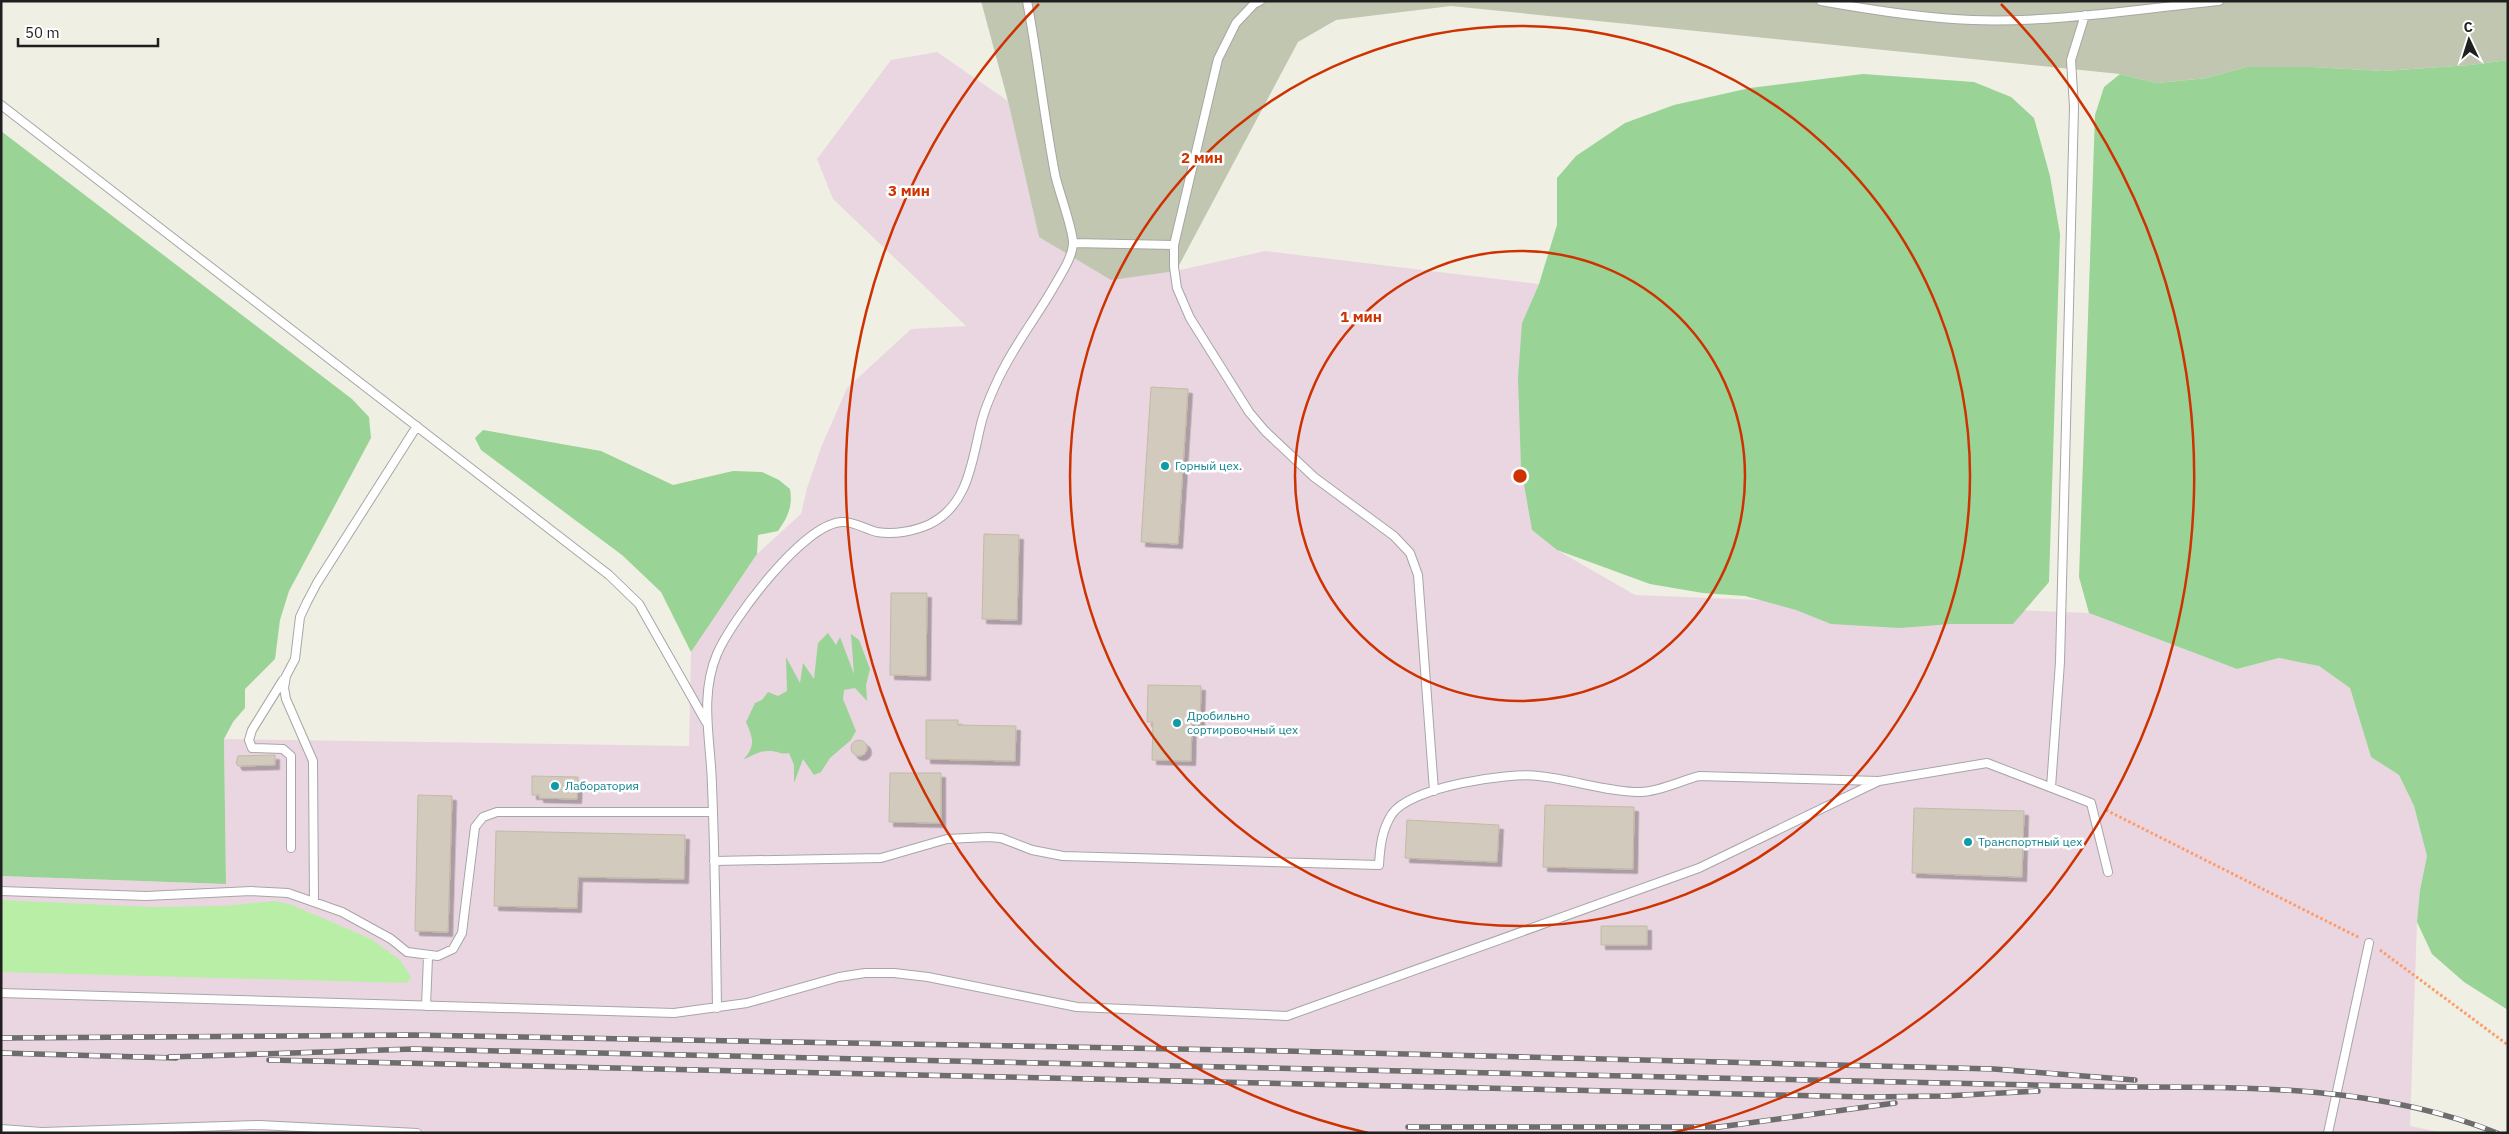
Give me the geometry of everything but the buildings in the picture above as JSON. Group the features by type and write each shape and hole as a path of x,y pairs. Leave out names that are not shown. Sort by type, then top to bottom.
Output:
{"lane":[{"path":"717,1008 713,812 707,724 708,680 724,639 747,604 784,560 806,541 838,522 852,523 879,532 911,530 931,524 946,513 959,498 967,482 983,416 1004,366 1065,267 1073,243 1055,178 1027,1"},
{"path":"1260,1 1254,4 1236,22 1218,59 1174,246 1177,288 1190,318 1249,412 1265,431 1314,476 1394,536 1410,553 1418,575 1434,791"},
{"path":"1821,1 1922,17 1974,20 2085,15 2219,1"},
{"path":"2051,787 2060,662 2074,107 2071,60 2085,15"},
{"path":"1,105 609,575 639,604 707,724"},
{"path":"1073,243 1174,246"},
{"path":"291,848 291,756 283,749 256,749 250,745 249,740 252,730 295,659 300,617 317,583 417,426"},
{"path":"286,676 284,688 286,699 310,750 313,761 314,900"},
{"path":"714,861 880,858 947,839 988,836 1000,838 1032,850 1063,856 1379,865 1384,830 1392,814 1404,802 1434,791 1512,775 1538,776 1639,792 1658,790 1699,776 1720,775 1878,781 1987,763 2091,803 2108,872"},
{"path":"1,993 674,1013 747,1003 839,977 865,973 894,973 928,977 1077,1006 1287,1016 1700,868 1878,781"},
{"path":"1,891 146,896 251,891 288,893 314,900 342,912 391,939 407,952 428,957 445,954 453,949 462,932 475,827 489,813 713,812"},
{"path":"2328,1133 2369,942"},
{"path":"426,1006 428,957"},
{"path":"1,1129 42,1132 259,1125 417,1133"}],"path":[{"path":"2091,803 2369,942 2508,1045"}],"shaded area":[{"path":"981,1 2508,1 2508,60 2470,65 2383,71 2313,67 2246,67 2207,78 2157,83 2120,74 1451,6 1336,20 1298,42 1176,271 1111,280 1039,237 1008,101"},
{"path":"937,52 1008,101 1039,237 1176,271 1265,251 1539,284 1522,323 1532,530 1557,550 1635,595 2089,613 2237,669 2279,658 2319,666 2350,688 2371,757 2399,775 2414,806 2427,856 2420,890 2417,922 2410,1126 2444,1133 1,1133 1,876 226,884 224,739 689,746 691,652 757,554 801,514 807,488 822,445 847,388 911,329 966,326 833,199 817,159 891,60"}],"green space":[{"path":"2508,60 2508,1010 2464,982 2432,954 2417,922 2420,890 2427,856 2414,806 2399,775 2371,757 2350,688 2319,666 2279,658 2237,669 2089,613 2079,577 2095,115 2104,87 2120,74 2157,83 2207,78 2246,67 2313,67 2383,71 2470,65"},
{"path":"1863,74 1974,82 2011,97 2034,118 2050,176 2060,234 2049,582 2013,624 1951,624 1900,628 1831,624 1796,610 1745,596 1703,593 1650,584 1557,550 1532,530 1521,467 1518,378 1522,323 1539,284 1557,225 1557,178 1576,156 1625,123 1674,105 1750,88"},
{"path":"1,131 352,399 369,417 371,438 289,591 280,620 275,659 245,689 245,708 233,722 224,739 226,884 1,876"},
{"path":"483,430 601,451 673,485 733,471 762,472 779,480 790,489 791,501 789,511 778,531 758,535 757,554 691,652 661,592 622,555 481,450 475,438"},
{"path":"828,633 836,645 840,637 854,674 851,634 859,640 870,669 866,685 867,701 855,688 844,690 843,699 856,731 851,740 830,758 821,772 814,775 803,759 794,783 794,765 789,753 763,751 743,760 752,746 746,722 755,703 762,700 768,692 778,696 787,691 786,657 800,683 803,663 814,679 818,643"},
{"path":"1,900 152,907 223,906 275,901 292,905 371,939 400,960 411,977 407,983 1,972"}],"railway":[{"path":"1,1038 412,1035 1285,1051 1994,1069 2135,1080"},
{"path":"169,1057 413,1049 2122,1087 2217,1087 2312,1092 2359,1097 2452,1117 2497,1133"},
{"path":"1,1053 176,1058"},
{"path":"269,1060 1868,1097 1945,1096 2038,1091"},
{"path":"1408,1127 1719,1127 1895,1103"}],"place":[{"name":"Горный цех.","path":"1165,466"},
{"name":"Дробильно сортировочный цех","path":"1177,723"},
{"name":"Лаборатория","path":"555,786"},
{"name":"Транспортный цех","path":"1968,842"}]}
